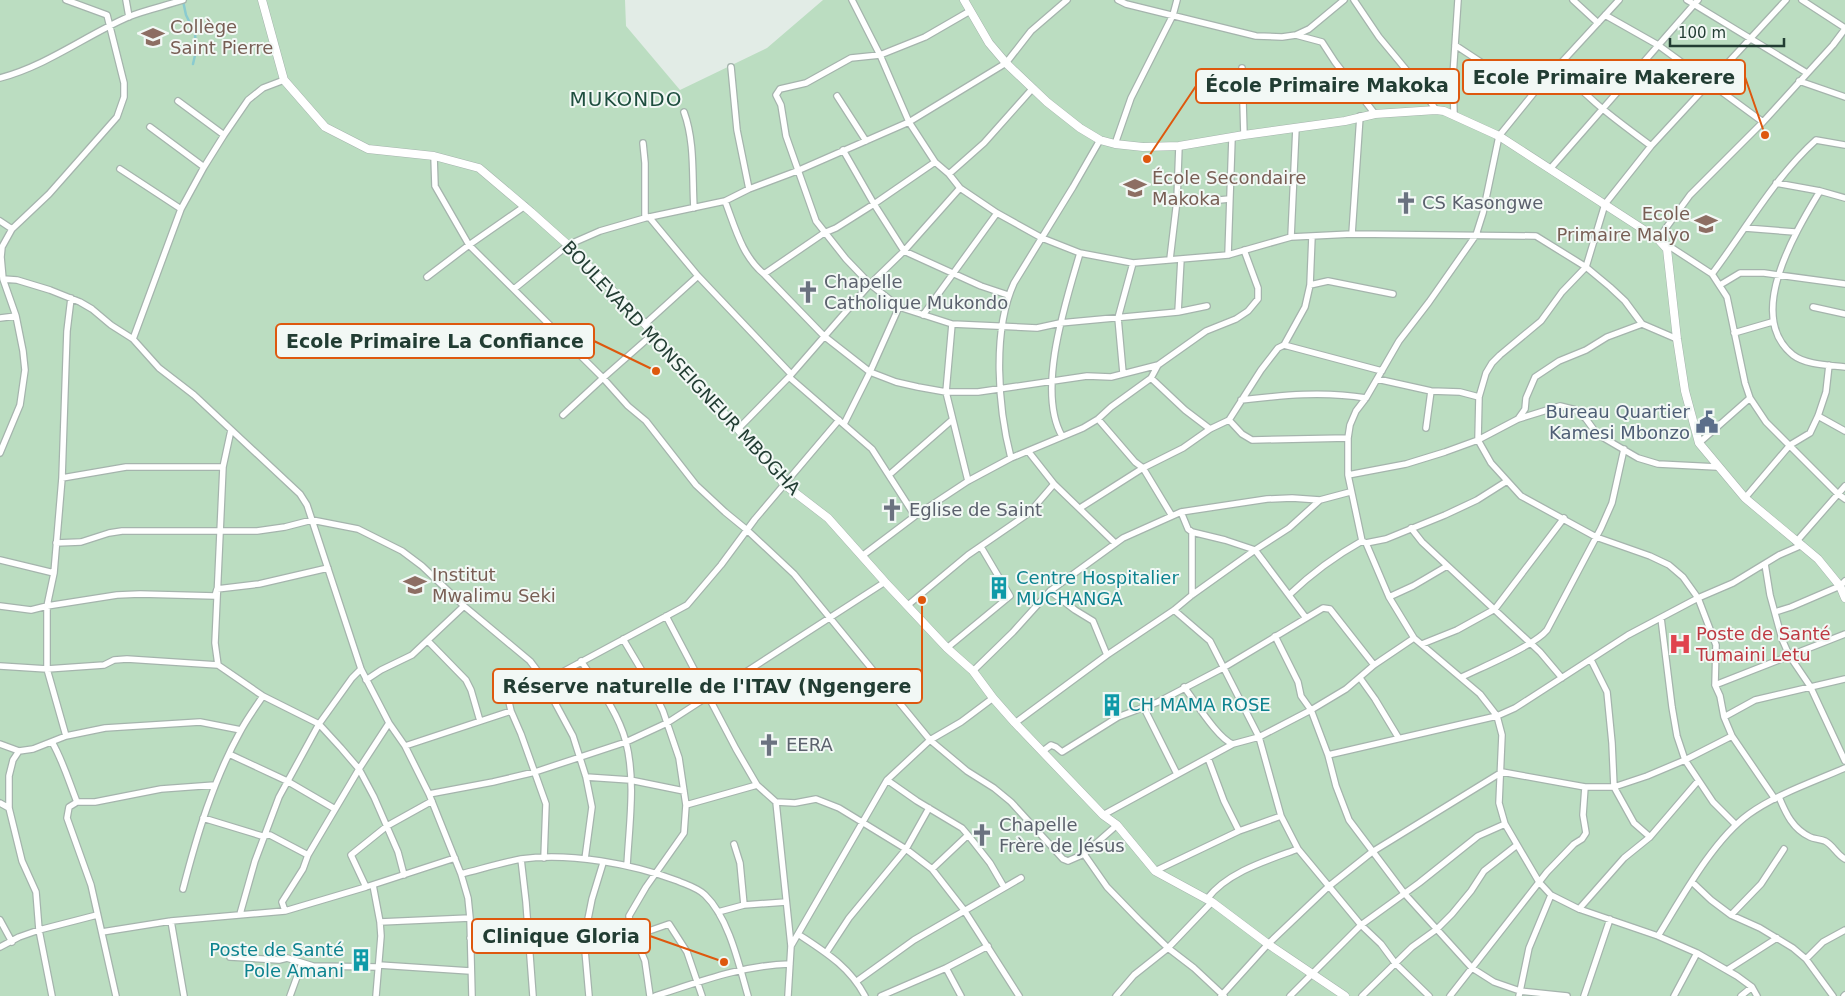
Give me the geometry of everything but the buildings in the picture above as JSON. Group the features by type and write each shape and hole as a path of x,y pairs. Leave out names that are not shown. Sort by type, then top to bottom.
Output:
{"street":[{"path":"0,453 20,405 24,380 23,351 16,316 2,279 2,247 12,229 49,194 117,117 124,97 124,83 107,15 66,0"},
{"path":"126,0 129,17"},
{"path":"0,78 42,62 129,17 183,0"},
{"name":"BOULEVARD MONSEIGNEUR MBOGHA","path":"262,0 284,80 325,127 368,149 434,156 479,168 525,206 568,245 645,324 785,485 828,518 947,648 973,671 993,698 1042,751 1103,815 1117,825 1155,871 1209,900 1268,944 1345,996"},
{"path":"852,0 880,55 909,122 935,162 949,174 960,188 997,213 1042,238 1080,254 1133,263 1228,255 1291,237 1352,234 1536,236 1586,267 1625,301 1642,324 1677,339"},
{"path":"964,0 989,42 1006,63 1047,102 1080,128 1100,140 1115,144 1143,147 1179,146 1192,142 1232,138 1360,116 1436,110 1454,115 1499,136 1712,274 1728,297 1734,333 1750,398 1766,422 1845,499"},
{"path":"514,289 568,245 600,231 647,217 725,201 748,189 797,171 909,122 1006,63 1031,31 1066,0"},
{"path":"1118,0 1256,36 1282,37 1296,35 1308,30 1344,0"},
{"path":"1115,144 1131,98 1173,15 1177,0"},
{"path":"1354,0 1379,37 1418,84 1436,110"},
{"path":"1454,115 1458,0"},
{"path":"1573,0 1598,23"},
{"path":"1619,0 1537,88 1499,136 1483,213 1476,235 1399,341 1366,398 1356,411 1350,425 1348,438 1350,492 1364,542 1389,597 1414,638 1462,676 1480,694 1497,716 1502,735 1502,772 1499,804 1505,824 1539,882 1550,895 1579,910 1658,936 1697,953 1752,987 1757,996"},
{"path":"1687,0 1696,2 1807,73"},
{"path":"1786,0 1651,146 1605,204 1586,267 1562,292 1541,321 1492,363 1486,373 1479,397 1478,440 1491,464 1521,496 1596,537 1641,552 1669,565 1683,577 1698,598 1716,644 1715,685 1720,696 1724,717 1732,736 1777,798 1793,825 1807,836 1825,841 1845,859"},
{"path":"1661,241 1690,196 1763,122 1833,45 1845,28 1802,0"},
{"path":"1550,169 1696,2"},
{"path":"970,11 925,37 880,55 852,58 806,83 780,89 776,95 781,105 786,136 797,171 816,221 824,233 870,284 900,307 952,324 1037,328 1060,323 1150,313 1178,312 1207,306"},
{"path":"1605,14 1658,45 1763,122"},
{"path":"1296,35 1322,42 1375,114"},
{"path":"1455,45 1502,76 1537,88"},
{"path":"1559,64 1570,80 1602,110 1651,146"},
{"path":"731,67 737,130 748,189"},
{"path":"1242,68 1244,135"},
{"path":"133,339 181,209 204,167 248,100 263,88 284,80"},
{"path":"1800,81 1845,98"},
{"path":"949,174 984,143 1033,88"},
{"path":"837,96 866,141"},
{"path":"178,101 224,135"},
{"path":"684,112 689,127 694,208"},
{"path":"1352,234 1360,116"},
{"path":"150,127 204,167"},
{"path":"1291,237 1296,128"},
{"path":"1228,255 1232,138"},
{"path":"1011,458 1004,431 1000,389 1001,326 1008,295 1074,187 1100,140"},
{"path":"1712,274 1776,183 1816,140 1845,145"},
{"path":"643,143 647,217 698,276 790,376 872,449 915,516"},
{"path":"1170,259 1177,200 1179,146"},
{"path":"843,150 904,251 981,286 1008,295"},
{"path":"434,156 435,186 469,245 628,406 646,421 696,485 794,574 930,740 967,772 994,788 1011,802 1068,861 1084,854 1117,825"},
{"path":"764,274 824,233 836,228 874,204 935,162"},
{"path":"120,170 181,209"},
{"path":"1776,183 1820,191 1845,198"},
{"path":"738,429 790,376 870,284 904,251 960,188"},
{"path":"1820,191 1795,232 1779,275 1774,298 1772,322 1779,340 1794,356 1804,360 1845,367"},
{"path":"1177,200 1210,201 1229,199"},
{"path":"725,201 739,240 747,255 756,267 824,336 870,372 896,382 946,392 978,392 1087,376 1111,377 1158,365 1206,331 1236,319 1256,303 1258,288 1244,250"},
{"path":"427,278 469,245 525,206"},
{"path":"923,315 997,213"},
{"path":"0,221 12,229"},
{"path":"1745,228 1795,232"},
{"path":"1080,508 1143,468 1183,448 1210,429 1229,420 1278,348 1284,344 1305,307 1310,285 1312,236"},
{"path":"1661,241 1667,249 1685,392 1699,443 1717,467 1745,498 1818,559 1842,584 1845,598"},
{"path":"1062,436 1056,427 1053,410 1052,381 1060,323 1080,254"},
{"path":"1178,312 1181,260"},
{"path":"1123,373 1118,318 1133,263"},
{"path":"1720,285 1740,273 1764,273 1845,284"},
{"path":"645,324 698,276"},
{"path":"2,279 16,280 71,298 92,309 111,325 133,339 159,368 194,395 300,494 307,505 361,669 389,723 405,746 430,794 462,874 468,898 470,918 472,996"},
{"path":"1310,285 1328,281 1393,294"},
{"path":"66,736 47,670 47,606 54,572 62,478 67,331 71,298"},
{"path":"544,858 546,804 509,702 512,698 687,605 747,530 841,422 870,372 900,307"},
{"path":"1813,307 1845,314"},
{"path":"0,318 16,316"},
{"path":"1734,333 1772,322"},
{"path":"952,324 946,392 968,482"},
{"path":"1518,419 1525,409 1526,398 1535,377 1607,337 1642,324"},
{"path":"564,415 602,378 654,334"},
{"path":"1284,344 1382,371"},
{"path":"862,556 915,516 968,482 1011,458 1098,420 1111,407 1151,378 1158,365"},
{"path":"1745,498 1790,444 1810,433 1818,416 1828,379 1829,365"},
{"path":"1151,378 1185,410 1210,429"},
{"path":"1377,379 1431,391 1460,392 1479,397"},
{"path":"1426,428 1431,391"},
{"path":"1241,400 1291,394 1328,393 1366,398"},
{"path":"1699,443 1750,398"},
{"path":"1348,475 1406,464 1478,440 1518,419 1560,406 1576,410 1586,419 1597,434 1638,458 1658,464 1717,467"},
{"path":"1818,416 1845,431"},
{"path":"889,475 921,445 952,420"},
{"path":"1098,420 1135,462 1143,468 1172,516"},
{"path":"1229,420 1242,434 1252,440 1348,438"},
{"path":"218,665 215,644 223,467 231,430"},
{"path":"1462,676 1531,643 1542,636 1547,630 1612,503 1624,449"},
{"path":"1028,451 1054,484 1115,543"},
{"path":"62,478 126,467 223,467"},
{"path":"1289,595 1307,578 1340,554 1364,542 1386,539 1477,500 1507,481"},
{"path":"908,605 968,555 1029,513 1054,484"},
{"path":"1328,755 1398,737 1497,716 1515,708 1628,636 1698,598 1733,583 1799,543 1845,486"},
{"path":"973,671 1013,632 1050,591 1115,543 1181,512 1267,499 1320,500 1350,492"},
{"path":"1016,723 1107,655 1289,528 1320,500"},
{"path":"1181,512 1188,529 1192,532 1255,550 1306,618"},
{"path":"1422,644 1456,630 1495,609 1564,518"},
{"path":"56,542 81,542 122,531 257,531 285,527 312,520 358,528 402,551 422,566 464,606 530,661 544,682 573,736 586,777 592,807 586,860"},
{"path":"1412,528 1422,542 1531,643 1562,678"},
{"path":"1192,532 1192,595"},
{"path":"947,648 1010,596 981,547"},
{"path":"0,560 54,572"},
{"path":"1765,564 1770,595 1782,639 1789,655 1810,686 1845,761"},
{"path":"1389,597 1414,586 1446,566"},
{"path":"217,589 259,584 328,568"},
{"path":"430,794 534,772 626,742 667,723 828,617 885,582"},
{"path":"1775,612 1791,607 1842,584"},
{"path":"0,606 31,610 116,595 215,596 217,589"},
{"path":"1050,591 1075,610 1094,621 1107,655"},
{"path":"366,680 381,670 412,655 464,606"},
{"path":"1042,751 1051,745 1062,752 1118,717 1144,708 1223,668 1323,608 1330,609 1374,665"},
{"path":"1174,610 1210,642 1259,737 1281,816 1298,849 1360,925 1381,944 1395,963 1429,996"},
{"path":"666,616 757,785 776,802 796,803 816,799 840,808 906,849 932,869 964,910 1019,996"},
{"path":"1661,618 1672,707 1677,736 1685,760 1714,802 1736,825"},
{"path":"1715,685 1845,634"},
{"path":"1275,636 1298,682 1301,696 1311,710 1328,755 1336,786 1350,820 1404,893 1472,968 1494,982 1519,993 1567,996"},
{"path":"1103,815 1233,744 1259,737 1311,710 1346,688 1374,665 1414,638"},
{"path":"622,639 651,686 667,723 679,758 686,805 684,833 655,873 629,916 630,924 644,961 650,996"},
{"path":"428,641 466,680 471,690 480,721"},
{"path":"0,666 47,670 104,665 114,660 127,659 218,665 263,696 319,724 359,769 387,826 404,875"},
{"path":"1591,660 1607,692 1614,787 1634,823 1650,837"},
{"path":"581,661 601,689 614,713 626,742 630,780 627,866"},
{"path":"240,914 255,861 266,836 279,797 319,724 352,678 361,669"},
{"path":"1360,678 1398,737"},
{"path":"1724,717 1755,700 1845,679"},
{"path":"1184,687 1214,728 1227,742 1233,744"},
{"path":"183,889 203,818 215,784 241,730 263,696"},
{"path":"791,946 887,780 930,740 961,722 993,698"},
{"path":"1144,708 1177,774"},
{"path":"405,746 511,711"},
{"path":"0,744 19,751 66,736 105,728 200,722 241,730"},
{"path":"285,911 282,902 303,869 308,855 359,769 389,723"},
{"path":"1084,854 1107,887 1168,948 1194,968 1222,996 1268,944 1328,887 1372,852 1502,772 1585,787 1614,787 1648,776 1732,736"},
{"path":"52,742 63,764 77,802"},
{"path":"19,751 13,760 9,776 9,808 22,861 36,892 39,930 51,996"},
{"path":"229,754 287,781 335,809"},
{"path":"1208,758 1224,801 1239,831"},
{"path":"1658,936 1697,873 1736,825 1749,814 1777,798 1845,768"},
{"path":"586,777 630,780 684,791"},
{"path":"887,780 917,801 962,828 990,863 1004,887"},
{"path":"1579,910 1624,858 1650,837 1698,781"},
{"path":"116,996 91,886 67,818 69,807 77,802 95,802 161,789 215,784"},
{"path":"686,805 757,785"},
{"path":"1450,996 1547,872 1586,833 1583,815 1585,787"},
{"path":"376,996 380,922 370,886 351,855 387,826 432,801"},
{"path":"776,802 791,946 788,996"},
{"path":"0,803 9,808"},
{"path":"826,953 849,918 906,849 929,808"},
{"path":"1155,871 1239,831 1281,816"},
{"path":"203,818 246,832 270,835 308,855"},
{"path":"1290,996 1360,925 1456,855 1478,836 1505,824"},
{"path":"932,869 968,835"},
{"path":"734,844 740,863 744,905"},
{"path":"1362,996 1412,947 1437,929 1452,914 1484,871 1517,845"},
{"path":"1116,996 1134,975 1168,948 1225,883 1253,866 1298,849"},
{"path":"1731,915 1761,884 1784,849"},
{"path":"102,932 171,920 285,911 455,858"},
{"path":"462,874 521,860 544,858 586,860 627,866 655,873 692,887 705,895 718,912 731,942 748,996"},
{"path":"521,860 534,996"},
{"path":"589,996 584,939 592,899 603,863"},
{"path":"857,981 914,940 1021,878"},
{"path":"1692,882 1731,915 1777,938 1806,959 1833,996"},
{"path":"1519,993 1529,948 1550,895"},
{"path":"718,912 744,905 786,902"},
{"path":"0,947 19,937 39,930 97,915"},
{"path":"380,922 470,918"},
{"path":"1584,996 1610,919"},
{"path":"0,920 12,942"},
{"path":"171,920 184,996"},
{"path":"470,938 584,939 646,932 669,924 687,952 702,996"},
{"path":"1806,959 1823,942 1845,930"},
{"path":"798,934 845,967 857,981 865,996"},
{"path":"1727,970 1777,938"},
{"path":"881,996 946,968 988,946"},
{"path":"1674,996 1697,953"},
{"path":"230,957 279,960 287,958 313,966 379,966 470,971"},
{"path":"290,996 302,963"},
{"path":"655,996 740,970 765,965 790,964"},
{"path":"946,968 961,996"},
{"path":"1741,996 1752,987"}],"green space":[{"path":"0,0 625,0 626,26 680,90 767,48 823,0 1845,0 1845,996 0,996"}],"waterway":[{"path":"183,1 186,15 195,33 196,51 193,64"}],"place":[{"name":"Collège Saint Pierre","path":"153,37"},
{"name":"Ecole Primaire Makerere","path":"1765,135"},
{"name":"École Primaire Makoka","path":"1147,159"},
{"name":"École Secondaire Makoka","path":"1135,188"},
{"name":"CS Kasongwe","path":"1406,203"},
{"name":"Ecole Primaire Malyo","path":"1706,224"},
{"name":"Chapelle Catholique Mukondo","path":"808,292"},
{"name":"Ecole Primaire La Confiance","path":"656,371"},
{"name":"Bureau Quartier Kamesi Mbonzo","path":"1707,422"},
{"name":"Eglise de Saint","path":"892,510"},
{"name":"Institut Mwalimu Seki","path":"415,585"},
{"name":"Centre Hospitalier MUCHANGA","path":"999,588"},
{"name":"Réserve naturelle de l'ITAV (Ngengere","path":"922,600"},
{"name":"Poste de Santé Tumaini Letu","path":"1680,644"},
{"name":"CH MAMA ROSE","path":"1112,705"},
{"name":"EERA","path":"769,745"},
{"name":"Chapelle Frère de Jésus","path":"982,835"},
{"name":"Poste de Santé Pole Amani","path":"361,960"},
{"name":"Clinique Gloria","path":"724,962"}],"district":[{"name":"MUKONDO","path":"626,99"}]}
